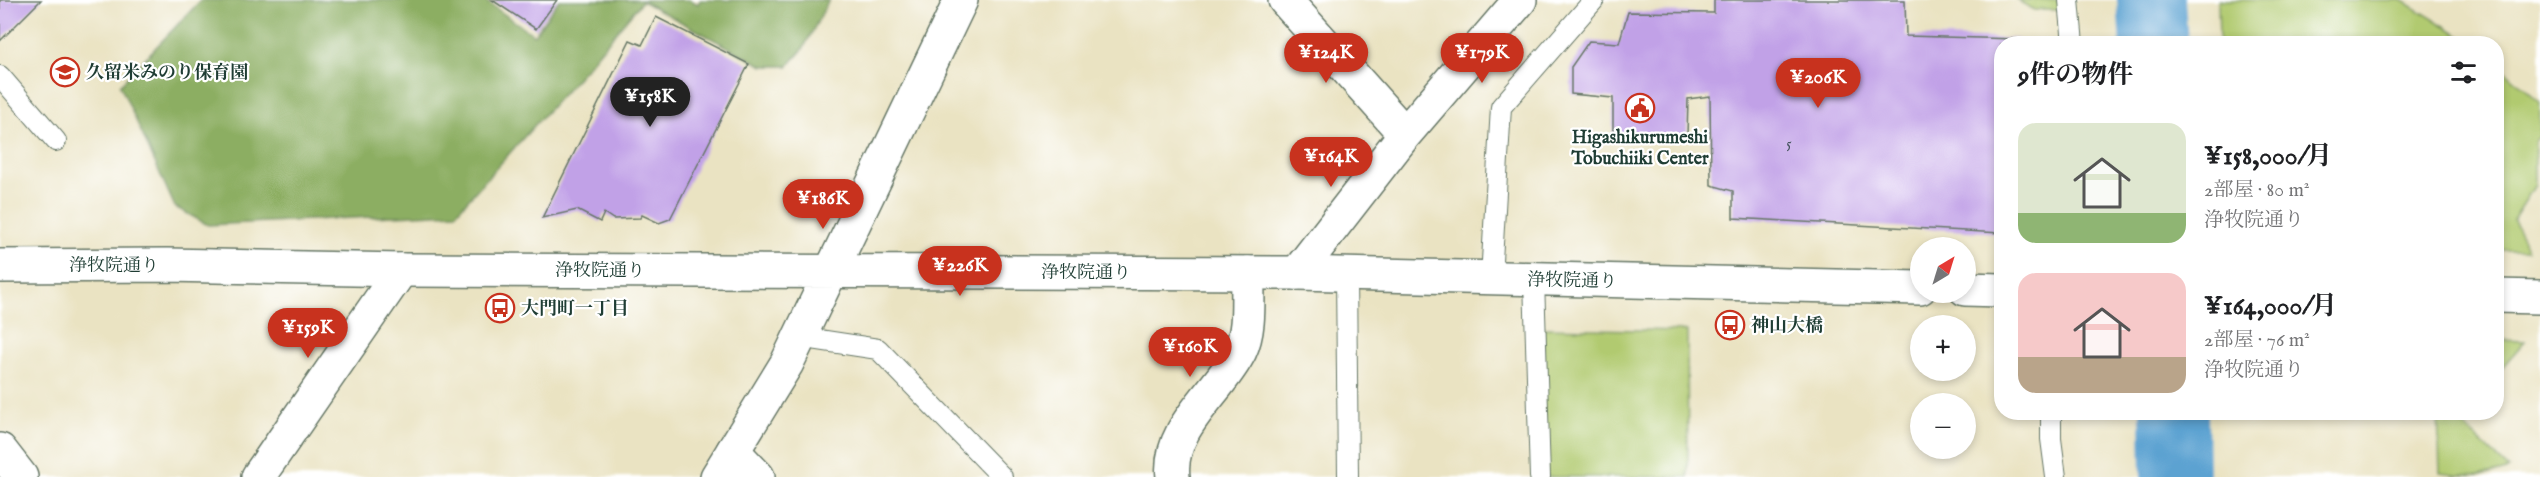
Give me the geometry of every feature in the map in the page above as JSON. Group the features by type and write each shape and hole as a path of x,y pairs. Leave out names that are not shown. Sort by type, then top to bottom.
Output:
{"street":[{"path":"758,477 725,464 787,363 961,0"},
{"path":"1285,0 1405,134"},
{"path":"1297,273 1405,134 1520,0"},
{"name":"浄牧院通り","path":"0,266 167,264 401,270 1297,273 1910,288"},
{"path":"258,477 401,270"},
{"path":"1173,477 1175,451 1187,427 1239,353 1246,336 1248,273"},
{"path":"1976,289 1994,290"},
{"path":"2504,296 2540,297"},
{"path":"0,450 21,477"}],"lane":[{"path":"1491,278 1501,107 1594,0"},
{"path":"2069,0 2072,36"},
{"path":"0,76 56,141"},
{"path":"1346,274 1348,477"},
{"path":"1534,279 1540,477"},
{"path":"799,337 878,349 1002,477"},
{"path":"2051,420 2056,477"}],"green space":[{"path":"201,0 484,0 534,35 559,0 690,0 698,4 700,0 829,0 803,49 788,66 763,66 642,1 586,68 456,213 208,225 175,207 120,85"},
{"path":"2016,0 2069,0 2070,10 2035,10"},
{"path":"2218,0 2402,0 2461,36 2219,36"},
{"path":"2504,70 2540,102 2540,136 2535,141 2535,185 2513,220 2528,250 2504,250"},
{"path":"1543,328 1687,331 1688,477 1543,477"},
{"path":"2504,340 2525,341 2504,365"},
{"path":"2438,420 2457,420 2509,469 2476,476 2440,473"}],"building":[{"path":"0,0 41,0 0,41"},
{"path":"492,0 557,0 536,29"},
{"path":"1714,0 1905,0 1906,36 1994,38 1994,233 1733,218 1733,191 1711,185 1710,96 1688,99 1687,137 1613,133 1613,98 1571,94 1571,67 1589,41 1619,43 1628,12 1714,13"},
{"path":"656,17 749,64 670,219 659,223 642,215 640,218 613,219 604,213 600,222 577,210 542,218 630,40 642,45"}],"waterway":[{"path":"2151,0 2153,36"},
{"path":"2174,420 2175,477"}],"place":[{"name":"久留米みのり保育園","path":"65,72"},
{"name":"Higashikurumeshi Tobuchiiki Center","path":"1640,108"},
{"name":"大門町一丁目","path":"500,308"},
{"name":"神山大橋","path":"1730,325"}]}
